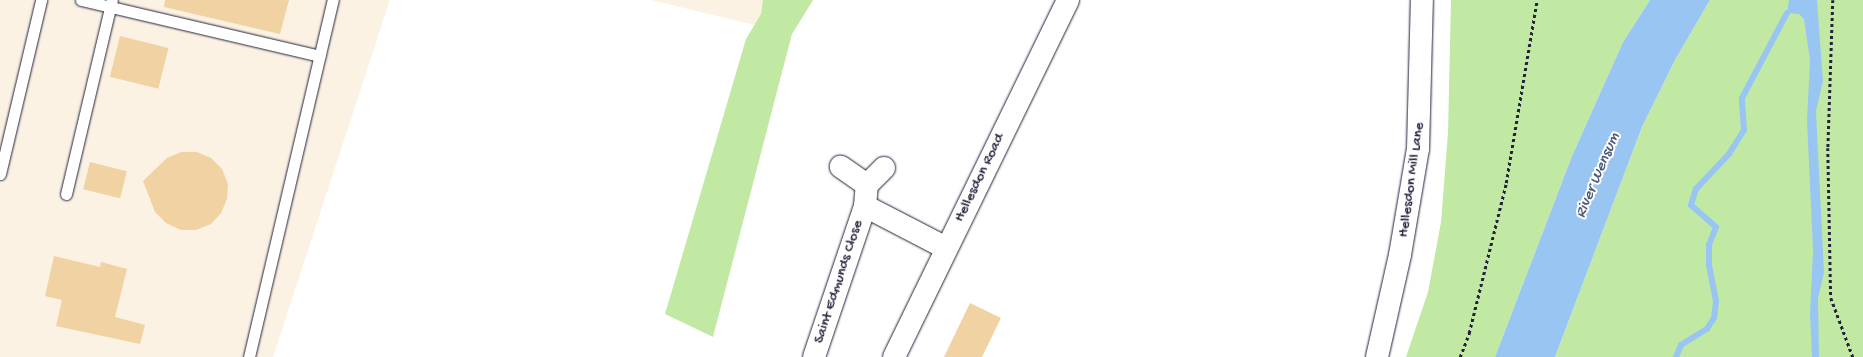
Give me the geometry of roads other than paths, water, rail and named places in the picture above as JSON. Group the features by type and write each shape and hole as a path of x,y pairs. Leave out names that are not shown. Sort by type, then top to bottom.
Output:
{"street":[{"name":"Hellesdon Road","path":"894,357 1068,0"},
{"name":"Hellesdon Mill Lane","path":"1378,357 1400,256 1418,149 1422,0"},
{"path":"841,167 867,185 884,168"},
{"name":"Saint Edmunds Close","path":"814,357 865,206 867,185"},
{"name":"Saint Edmunds Close","path":"865,206 946,248"}],"lane":[{"path":"0,174 41,0"},
{"path":"81,0 111,4 320,56"},
{"path":"249,357 332,0"},
{"path":"66,194 111,4"}],"water":[{"name":"River Wensum","path":"1650,0 1710,0 1675,60 1642,127 1555,357 1495,357 1572,156 1623,42"},
{"path":"1789,0 1817,0 1823,81 1816,111 1824,273 1818,298 1819,357 1812,357 1810,314 1813,251 1807,121 1810,60 1804,19 1799,14 1787,13"}],"waterway":[{"path":"1676,357 1681,345 1707,329 1714,318 1716,301 1709,266 1709,245 1716,227 1691,205 1696,189 1729,154 1744,130 1742,98 1787,13"}]}
